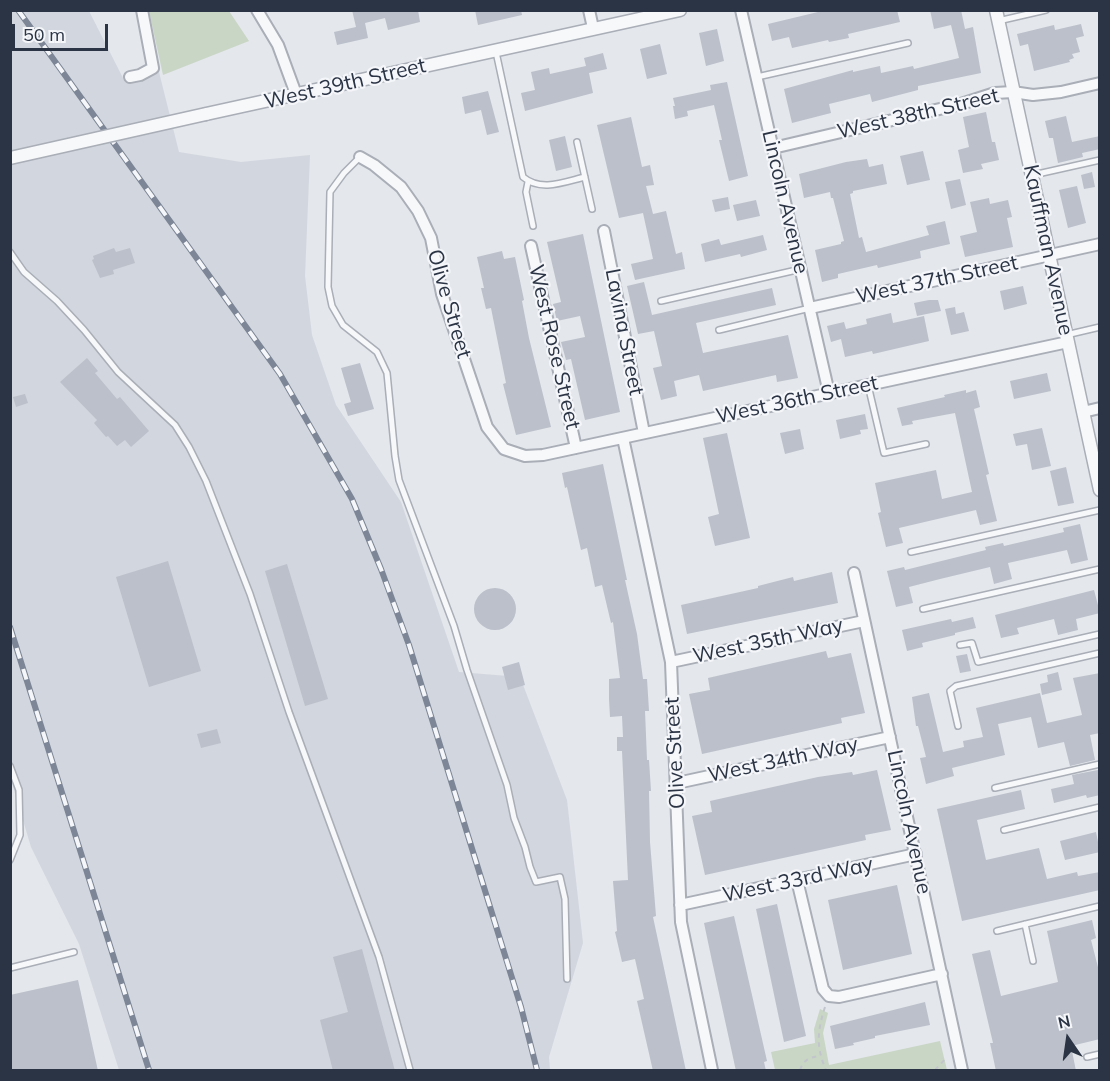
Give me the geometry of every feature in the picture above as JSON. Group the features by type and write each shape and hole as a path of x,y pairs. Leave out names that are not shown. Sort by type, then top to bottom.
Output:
{"street":[{"path":"130,77 153,68 142,10"},
{"path":"257,10 278,45 296,94"},
{"path":"590,10 593,28"},
{"name":"West 39th Street","path":"10,158 680,10"},
{"name":"Lincoln Avenue","path":"741,10 829,393"},
{"name":"Kauffman Avenue","path":"997,16 1100,490"},
{"name":"West 38th Street","path":"773,148 961,104 995,93 1013,92 1033,95 1100,83"},
{"name":"Olive Street","path":"360,157 374,165 401,187 418,211 431,238 442,294 487,427 504,449 525,456"},
{"name":"Lavina Street","path":"604,231 644,433"},
{"name":"West 37th Street","path":"810,308 1100,244"},
{"name":"West Rose Street","path":"531,246 576,448"},
{"name":"West 36th Street","path":"525,456 543,455 868,385 1067,338"},
{"path":"1083,412 1100,408"},
{"name":"Olive Street","path":"623,438 671,662 681,922 712,1071"},
{"name":"Lincoln Avenue","path":"854,573 962,1071"},
{"name":"West 35th Way","path":"671,662 864,621"},
{"name":"West 34th Way","path":"677,783 890,737"},
{"name":"West 33rd Way","path":"680,905 916,854"},
{"path":"797,880 823,989 829,996 839,997 942,974"}],"lane":[{"path":"997,16 1046,10"},
{"path":"757,77 908,43"},
{"path":"496,50 523,177 528,182 546,186 585,177"},
{"path":"577,142 592,209"},
{"path":"360,157 330,192 328,287 332,306 343,325 377,352 387,373 395,456 401,488 454,626 507,785 514,818 530,867 536,882 560,877 565,899 567,979"},
{"path":"1031,175 1100,160"},
{"path":"528,182 526,192 533,226"},
{"path":"10,252 24,272 57,301 118,372 175,425 206,481 250,594 289,712 379,957 410,1071"},
{"path":"662,301 801,269"},
{"path":"719,330 810,308"},
{"path":"1067,338 1100,327"},
{"path":"868,385 884,453 926,444"},
{"path":"911,552 1100,510"},
{"path":"923,609 1100,569"},
{"path":"960,645 972,643 978,662 1100,634"},
{"path":"958,726 950,691 956,686 1100,653"},
{"path":"995,788 1100,764"},
{"path":"10,766 19,790 20,835 10,860"},
{"path":"1004,830 1100,807"},
{"path":"997,931 1100,906"},
{"path":"1025,924 1033,961"},
{"path":"10,968 74,951"},
{"path":"1088,1057 1100,1054"}],"path":[{"path":"826,1071 820,1056 818,1030 829,996"},
{"path":"935,1071 947,1057 959,1054"},
{"path":"800,1071 802,1064 810,1057 820,1056"}],"shaded area":[{"path":"10,11 89,11 125,82 159,72 179,152 241,162 310,155 305,276 312,335 336,405 401,502 459,672 520,677 567,800 583,943 549,1057 550,1070 119,1070 79,944 31,847 11,780"}],"green space":[{"path":"149,11 229,11 249,41 163,75"},
{"path":"820,1009 828,1013 823,1033 829,1065 940,1041 947,1070 775,1070 771,1052 815,1043 814,1029"}],"building":[{"path":"352,10 418,10 420,22 388,30 385,18 365,23 368,38 337,45 334,32 356,27"},
{"path":"475,10 521,10 522,15 478,25"},
{"path":"818,10 897,10 900,22 848,34 849,38 792,48 789,37 772,41 768,24 818,12"},
{"path":"930,10 961,10 965,29 973,27 981,73 918,86 918,90 872,102 870,94 829,104 831,113 792,123 784,89 853,70 853,72 880,66 881,73 913,66 914,69 959,58 951,25 934,29"},
{"path":"1081,24 1084,36 1076,38 1080,52 1072,54 1074,58 1069,60 1070,62 1034,71 1028,44 1020,46 1017,34 1054,25 1055,30"},
{"path":"717,29 724,61 706,66 699,33"},
{"path":"660,44 667,74 647,79 640,49"},
{"path":"603,53 607,69 589,73 593,93 525,111 521,93 535,90 531,72 549,68 550,74 586,66 584,58"},
{"path":"727,82 748,176 729,181 719,140 722,140 714,105 687,111 688,116 675,119 673,106 675,106 673,98 711,90 710,85"},
{"path":"488,91 499,132 487,135 481,110 465,114 462,97"},
{"path":"986,112 992,142 995,142 999,160 981,164 983,169 963,173 958,150 969,147 963,117"},
{"path":"1066,116 1072,142 1100,136 1100,149 1082,153 1083,157 1058,163 1053,138 1049,138 1045,121"},
{"path":"631,117 642,167 650,165 654,185 646,186 653,214 666,211 676,254 682,252 685,269 635,280 631,264 653,259 643,213 619,218 597,125"},
{"path":"565,136 572,167 556,171 549,140"},
{"path":"923,151 930,180 907,185 900,156"},
{"path":"867,159 869,167 883,164 887,184 853,191 850,194 859,238 862,237 866,252 929,235 926,226 945,221 950,244 920,251 921,258 838,274 838,278 822,282 815,250 841,244 844,241 830,192 804,198 799,174"},
{"path":"1092,172 1095,187 1084,189 1081,175"},
{"path":"960,179 966,205 951,209 945,182"},
{"path":"1077,186 1086,223 1068,228 1059,190"},
{"path":"728,197 730,209 715,212 712,200"},
{"path":"989,198 990,204 1008,200 1012,217 1007,218 1013,247 965,257 960,236 977,232 970,202"},
{"path":"756,200 760,216 737,221 733,205"},
{"path":"583,234 620,412 585,420 571,359 566,360 561,342 585,337 580,316 557,321 553,304 561,302 547,242"},
{"path":"763,235 767,250 741,257 740,254 705,262 701,244 719,239 721,245"},
{"path":"114,248 116,252 130,248 135,263 113,270 114,274 100,278 92,260 93,256"},
{"path":"502,251 504,259 515,257 529,338 551,427 516,435 503,384 506,383 491,308 486,309 477,257"},
{"path":"644,282 652,315 772,288 776,305 696,323 703,353 788,335 798,378 777,382 776,375 703,391 699,375 674,381 677,396 661,400 653,368 662,366 654,331 638,334 627,286"},
{"path":"1023,286 1027,304 1004,310 1000,291"},
{"path":"938,300 941,311 917,316 914,303"},
{"path":"955,307 956,314 964,312 969,331 951,335 945,309"},
{"path":"891,313 893,323 924,316 929,341 873,354 872,351 845,357 841,339 831,342 827,326 844,322 846,329 867,324 866,319"},
{"path":"87,358 98,371 95,373 117,399 120,397 149,431 131,447 125,440 117,446 108,436 106,437 94,423 97,420 60,382"},
{"path":"360,363 374,409 348,416 344,404 351,402 341,368"},
{"path":"1047,373 1051,391 1014,399 1010,381"},
{"path":"966,390 966,393 976,390 980,407 974,409 997,521 980,525 976,510 899,528 903,543 886,547 878,513 881,512 875,483 936,470 942,499 972,492 955,413 912,421 913,424 902,426 897,408"},
{"path":"25,394 28,403 16,407 13,397"},
{"path":"865,414 868,429 860,430 861,434 840,439 836,420"},
{"path":"1042,428 1051,466 1032,470 1027,444 1016,446 1013,434"},
{"path":"800,429 804,449 785,454 780,433"},
{"path":"727,433 750,538 715,546 708,517 719,514 703,438"},
{"path":"603,464 627,580 625,580 637,634 643,679 647,679 649,711 645,711 651,791 649,791 650,842 656,916 653,917 686,1071 653,1071 637,1001 644,999 635,959 622,962 615,932 617,931 613,881 628,880 622,751 617,751 617,737 623,737 622,716 610,717 609,699 609,679 620,678 613,622 611,623 602,585 595,587 587,548 581,550 562,473"},
{"path":"1066,467 1074,503 1058,506 1050,471"},
{"path":"1080,524 1088,560 1071,564 1067,550 1008,563 1012,579 994,584 990,567 940,579 909,587 913,603 896,607 887,571 904,567 905,570 986,550 985,547 1003,543 1004,546 1064,532 1063,528"},
{"path":"168,561 201,671 149,687 116,577"},
{"path":"287,564 328,699 305,706 265,571"},
{"path":"832,572 838,603 687,634 681,605 758,588 758,586 793,577 794,581"},
{"path":"495,588 510,594 516,609 510,624 495,630 480,624 474,609 480,594"},
{"path":"1094,590 1100,613 1076,619 1078,630 1058,635 1054,619 1017,628 1019,634 1001,638 995,615"},
{"path":"973,617 976,628 922,643 923,647 907,651 902,630 951,619 952,622"},
{"path":"826,651 828,658 851,653 865,713 841,718 842,723 702,754 689,694 710,690 708,678"},
{"path":"967,654 971,671 960,673 956,656"},
{"path":"519,662 525,685 508,690 502,667"},
{"path":"1058,672 1062,690 1042,695 1040,684 1048,682 1047,675"},
{"path":"1100,673 1100,733 1090,735 1095,760 1070,766 1064,742 1038,748 1031,717 998,724 1005,755 952,768 954,776 926,784 920,758 926,757 918,726 916,726 912,697 929,693 943,752 964,747 963,741 983,737 976,708 1040,693 1047,723 1082,715 1073,678"},
{"path":"217,729 221,743 201,748 197,734"},
{"path":"877,770 891,830 865,835 866,840 705,875 692,816 712,812 710,801 818,777 852,772 853,775"},
{"path":"1098,770 1100,795 1087,798 1086,795 1054,803 1051,789 1074,784 1072,775"},
{"path":"1021,790 1025,809 977,820 986,860 1039,848 1047,879 1077,872 1078,876 1100,872 1100,890 962,921 937,809"},
{"path":"1096,832 1100,852 1065,860 1060,841"},
{"path":"897,885 912,954 843,970 828,900"},
{"path":"777,904 806,1036 784,1042 756,909"},
{"path":"734,916 767,1061 764,1062 766,1071 736,1071 704,923"},
{"path":"1092,920 1096,938 1091,940 1100,975 1100,1039 1071,1046 1076,1071 996,1071 990,1043 993,1043 972,954 990,950 1001,996 1058,982 1047,931"},
{"path":"362,949 395,1071 333,1071 320,1020 348,1012 333,957"},
{"path":"78,980 98,1071 10,1071 10,995"},
{"path":"925,1002 930,1025 875,1036 875,1038 853,1043 854,1045 835,1049 830,1026"}],"railway":[{"path":"18,10 280,374 352,499 409,645 521,1007 537,1070"},
{"path":"10,627 149,1070"}]}
